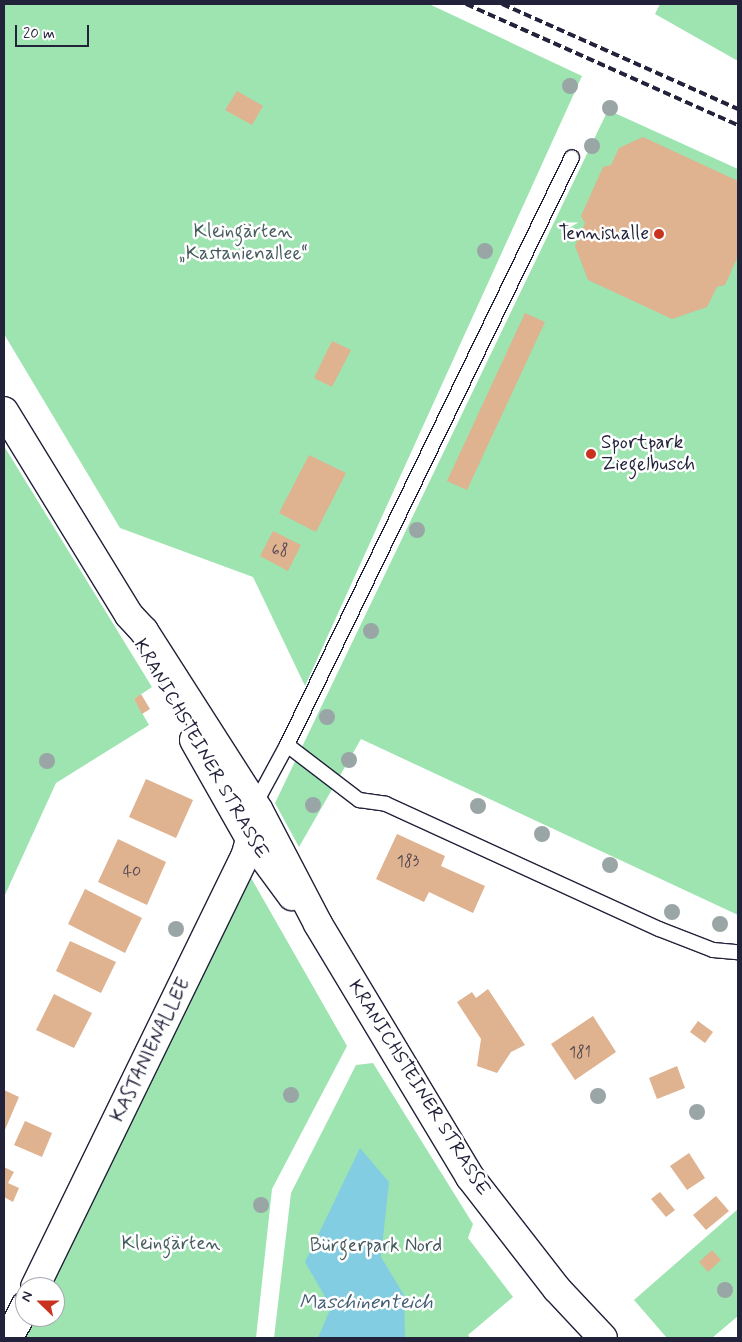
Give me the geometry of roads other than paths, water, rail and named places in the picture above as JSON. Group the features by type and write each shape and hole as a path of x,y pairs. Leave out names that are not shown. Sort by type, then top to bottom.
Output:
{"main road":[{"name":"KRANICHSTEINER STRASSE","path":"4,411 129,615 144,631 258,809 318,924 470,1177 557,1289 603,1338"},
{"name":"KRANICHSTEINER STRASSE","path":"129,615 137,639 250,839 275,877 318,924"},
{"name":"KASTANIENALLEE","path":"40,1277 245,857 258,809"},
{"path":"9,1338 15,1326"}],"lane":[{"path":"258,809 260,795 288,745 572,157"},
{"path":"288,745 359,800 386,804 658,929 714,950 738,952"}],"water":[{"name":"Maschinenteich","path":"360,1148 389,1182 381,1257 404,1295 405,1338 318,1338 331,1307 305,1262"}],"railway":[{"path":"466,4 738,125"},
{"path":"502,4 738,109"}],"place":[{"name":"Tennishalle","path":"659,234"},
{"name":"Sportpark Ziegelbusch","path":"591,454"}],"park label":[{"name":"Kleingärten „Kastanienallee“","path":"243,243"},
{"name":"Kleingärten","path":"171,1244"},
{"name":"Bürgerpark Nord","path":"376,1246"}]}
